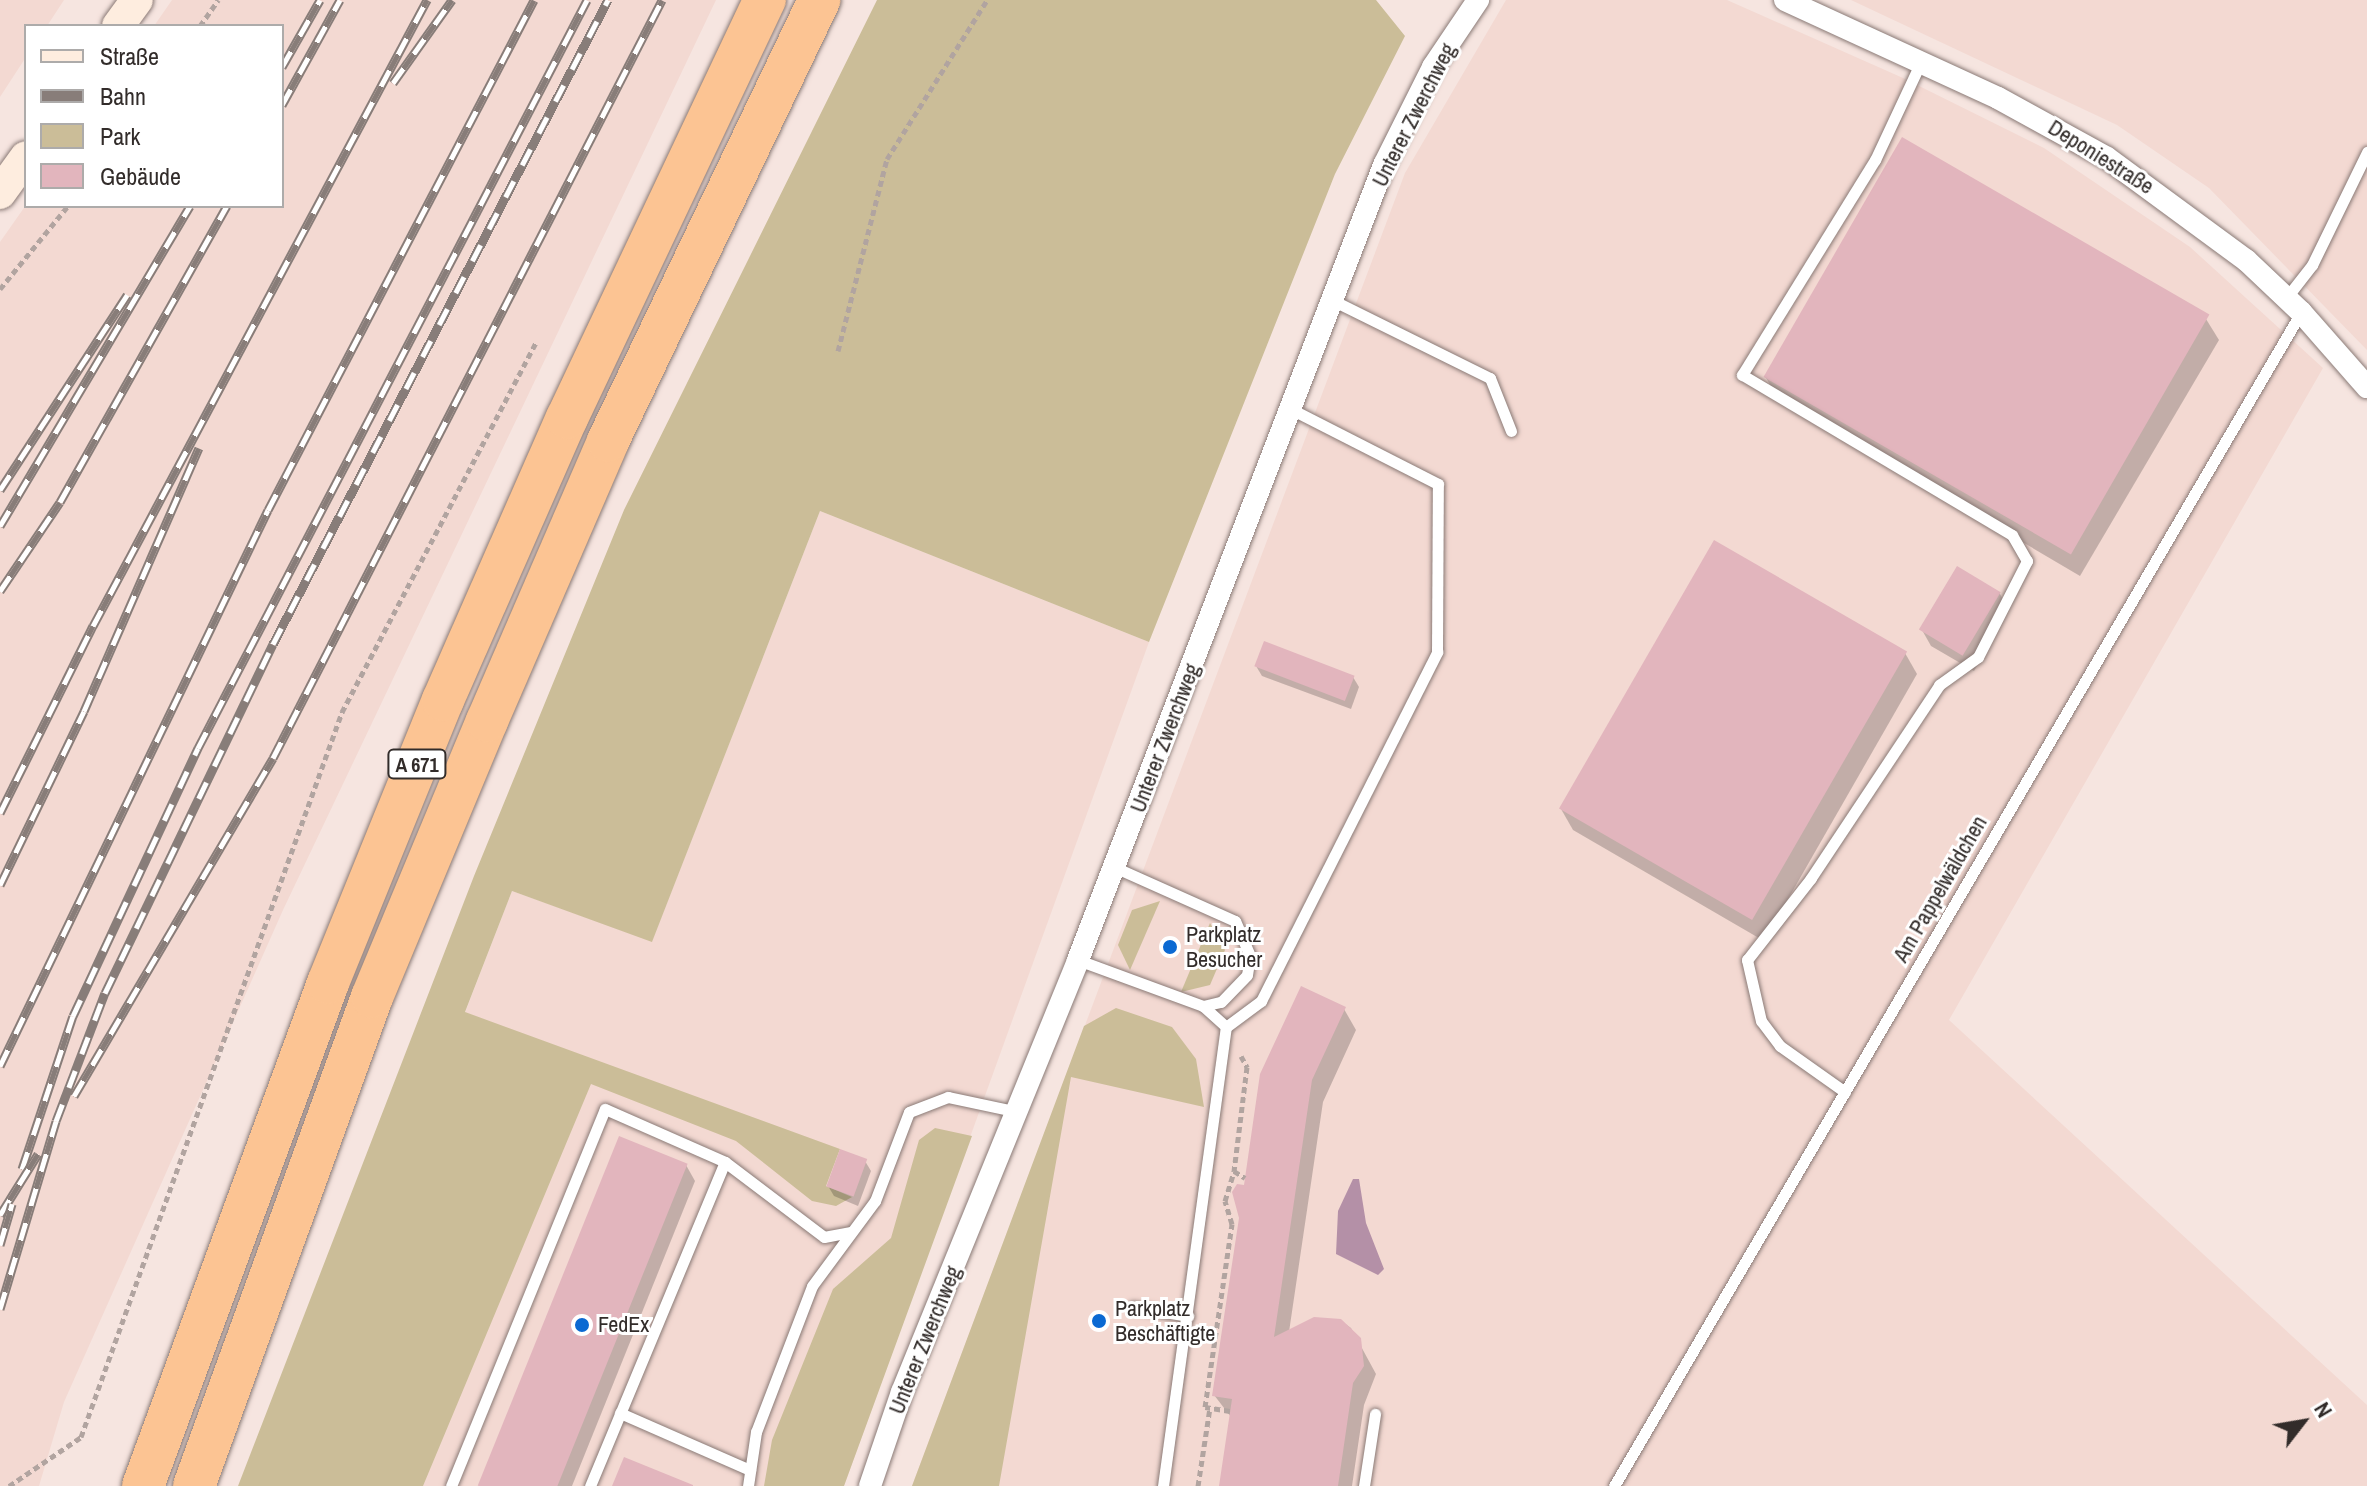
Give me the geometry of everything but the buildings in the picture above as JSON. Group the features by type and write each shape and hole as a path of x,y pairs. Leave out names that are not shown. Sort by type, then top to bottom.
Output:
{"highway":[{"name":"A 671","path":"143,1486 328,983 443,700 567,418 765,0"},
{"name":"A 671","path":"194,1486 367,1012 487,721 608,441 819,0"}],"main road":[{"path":"119,24 137,0"},
{"path":"0,193 24,160"}],"street":[{"name":"Unterer Zwerchweg","path":"870,1486 902,1392 1078,960 1293,410 1384,165 1433,67 1478,0"},
{"name":"Deponiestraße","path":"1785,0 1921,62 2107,158 2204,225 2294,305 2367,387"}],"lane":[{"path":"1845,1092 1780,1046 1761,1021 1747,960 1811,878 1939,685 1978,657 2027,561 2012,535 1742,375 1875,160 1921,62"},
{"name":"Am Pappelwäldchen","path":"1614,1486 1845,1092 2294,305 2367,152"},
{"path":"1334,301 1490,378 1511,431"},
{"path":"1163,1486 1226,1027 1261,1001 1437,652 1438,484 1293,410"},
{"path":"1114,867 1218,911 1246,937 1250,956 1242,983 1221,1002 1203,1006"},
{"path":"1078,960 1203,1006 1226,1027"},
{"path":"748,1486 756,1432 812,1286 875,1201 909,1112 948,1097 1018,1112"},
{"path":"451,1486 605,1109 725,1162 824,1237 850,1232"},
{"path":"590,1486 725,1162"},
{"path":"1133,1307 1188,1316"},
{"path":"620,1413 750,1470"},
{"path":"1364,1486 1375,1414"}],"path":[{"path":"201,24 218,0"},
{"path":"838,351 887,159 987,0"},
{"path":"0,289 66,208"},
{"path":"9,1486 81,1437 342,712 536,342"},
{"path":"1226,1027 1247,1067 1234,1171 1225,1201 1232,1224 1205,1407 1230,1411"},
{"path":"1234,1171 1245,1178"},
{"path":"1198,1486 1210,1408"}],"shaded area":[{"path":"0,0 64,0 48,24 24,24 24,60 0,97"},
{"path":"172,0 716,0 283,910 64,1402 39,1486 0,1486 0,242 24,208 284,208 284,24 155,24"},
{"path":"1506,0 1727,0 1903,78 2044,148 2190,247 2323,368 1949,1020 2367,1405 2367,1486 912,1486 1405,173"},
{"path":"1851,0 2367,0 2367,350 2209,188 2117,125"},
{"path":"820,511 1149,642 844,1486 282,1486 512,891 652,941"},
{"path":"1353,1179 1359,1179 1366,1223 1384,1269 1378,1275 1336,1254 1338,1211"}],"green space":[{"path":"877,0 1376,0 1405,36 1335,174 1149,642 820,511 652,942 512,891 465,1012 840,1149 826,1186 852,1197 836,1206 812,1201 736,1141 591,1084 423,1486 238,1486 474,876 624,510"},
{"path":"1160,901 1130,970 1118,945 1132,910"},
{"path":"1210,923 1225,950 1210,985 1181,992"},
{"path":"1116,1008 1172,1027 1196,1059 1204,1107 1071,1077 999,1486 912,1486 1084,1026"},
{"path":"935,1128 972,1136 844,1486 764,1486 772,1440 833,1289 891,1238 919,1140"}],"railway":[{"path":"284,63 320,0"},
{"path":"284,101 340,0"},
{"path":"0,813 93,626 427,0"},
{"path":"393,83 452,0"},
{"path":"0,1066 268,510 534,0"},
{"path":"22,1169 73,1016 198,748 587,0"},
{"path":"0,1309 56,1121 105,993 273,644 608,0"},
{"path":"74,1096 273,758 662,0"},
{"path":"0,526 189,208"},
{"path":"0,591 60,502 226,208"},
{"path":"0,490 127,295"},
{"path":"0,885 84,711 199,448"},
{"path":"0,1215 38,1154"},
{"path":"0,1245 12,1204"}],"place":[{"name":"Parkplatz Besucher","path":"1170,947"},
{"name":"Parkplatz Beschäftigte","path":"1099,1321"},
{"name":"FedEx","path":"582,1325"}]}
